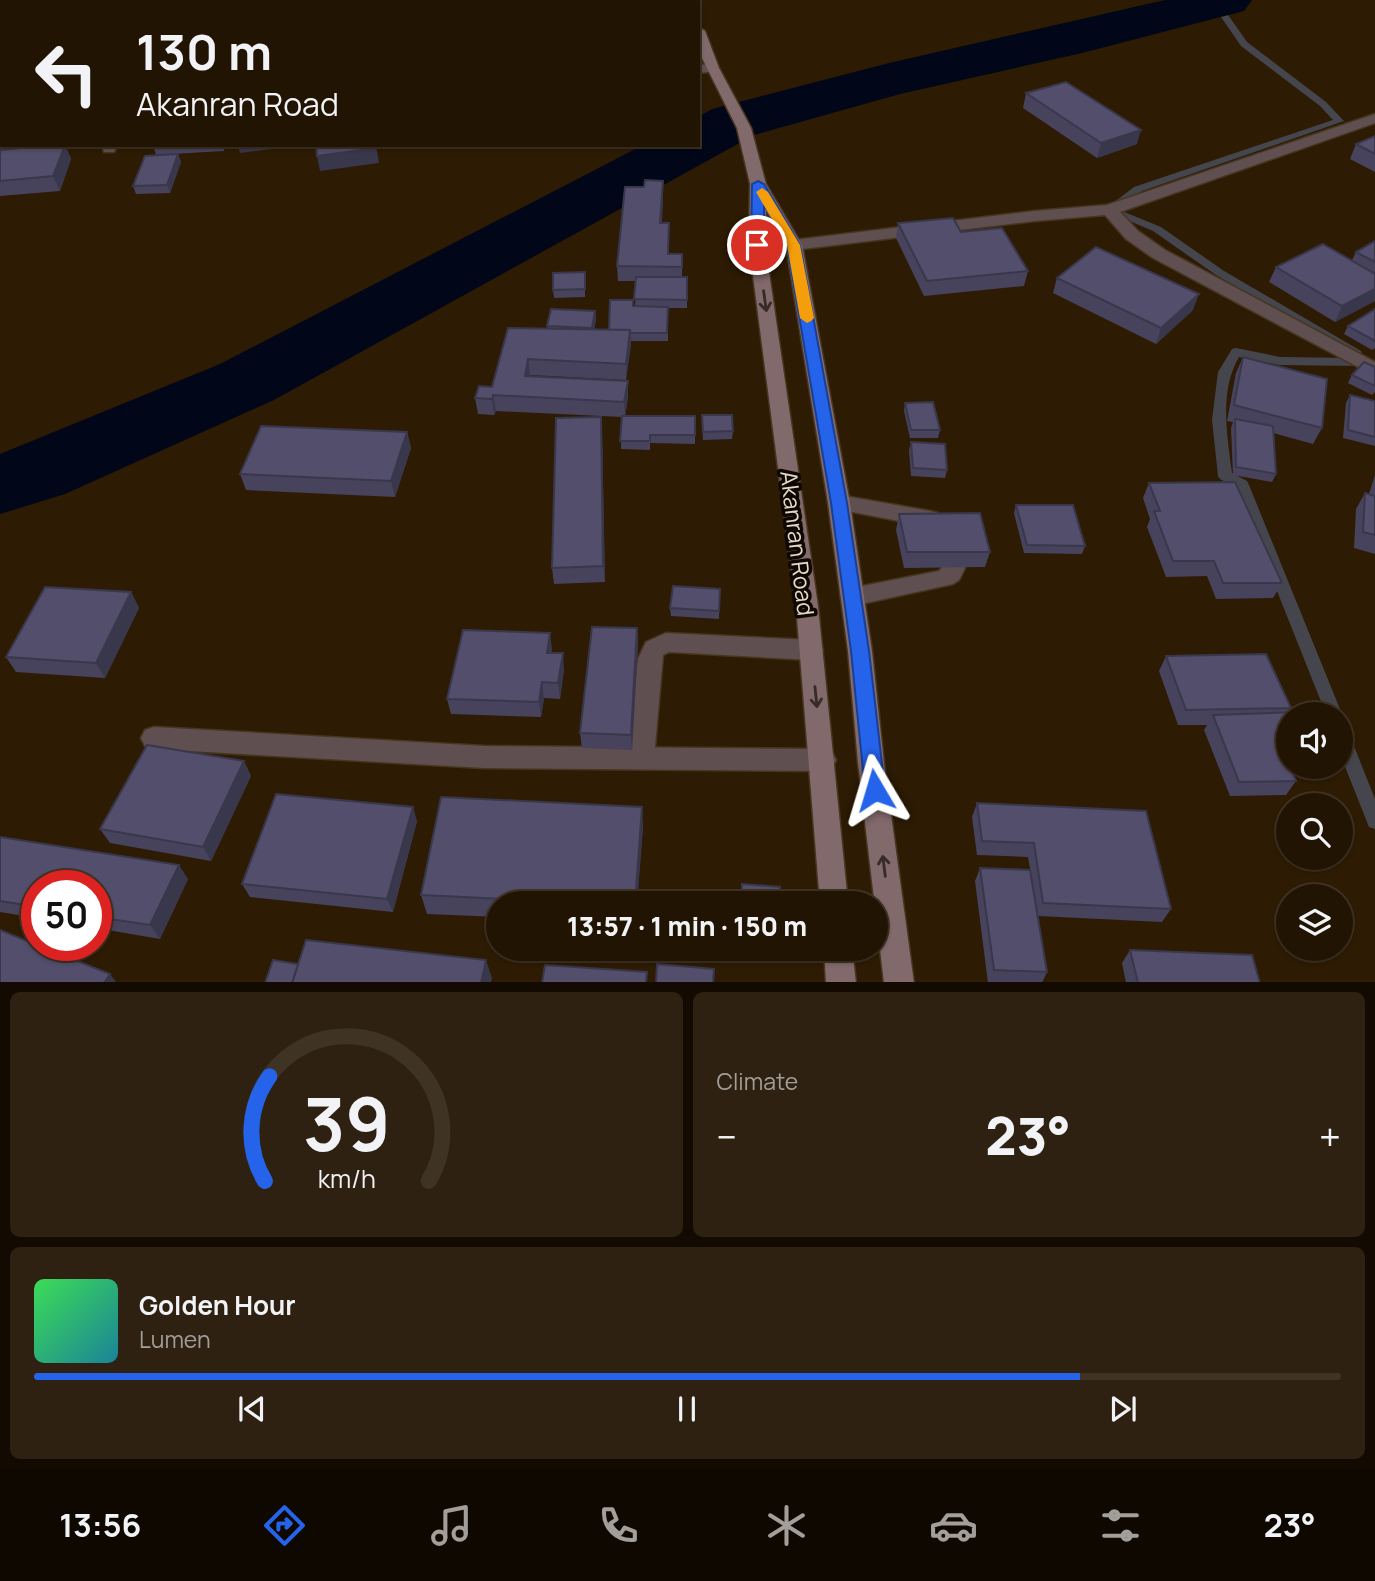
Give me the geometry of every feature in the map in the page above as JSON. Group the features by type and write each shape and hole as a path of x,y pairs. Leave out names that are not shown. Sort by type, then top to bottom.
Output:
{"main road":[{"name":"Akanran Road","path":"700,42 705,69 732,103 744,128 758,184 757,245 794,502 823,760 833,891"},
{"name":"Akanran Road","path":"758,184 794,245 839,503 899,982"},
{"path":"839,961 841,982"}],"street":[{"path":"794,245 1035,216 1109,210 1375,118"},
{"path":"1109,210 1132,235 1159,254 1375,369"},
{"path":"839,503 931,519 946,529"},
{"path":"852,597 945,578 954,568"},
{"path":"641,758 650,659 654,649 666,642 811,650"},
{"path":"154,737 484,757 823,760"}],"building":[{"path":"1066,82 1141,130 1101,143 1026,93"},
{"path":"1375,136 1375,154 1356,144"},
{"path":"64,147 53,176 0,181 0,150"},
{"path":"316,147 376,147 376,148 317,156"},
{"path":"178,154 167,185 133,186 145,156"},
{"path":"645,180 663,181 660,223 669,223 668,254 682,254 682,267 617,266 625,187 644,187"},
{"path":"953,218 961,232 1002,228 1028,271 927,281 898,223"},
{"path":"1375,241 1375,262 1356,252"},
{"path":"1323,244 1375,274 1375,289 1342,306 1276,267"},
{"path":"1096,247 1199,294 1161,328 1057,278"},
{"path":"585,272 585,289 553,290 553,273"},
{"path":"636,277 687,277 687,300 634,299"},
{"path":"610,300 633,300 633,306 668,307 667,333 609,330"},
{"path":"551,309 595,311 592,328 547,326"},
{"path":"1375,309 1375,341 1348,326"},
{"path":"508,328 630,330 626,364 528,359 525,376 628,381 624,402 493,395 492,399 475,398 479,386 492,387"},
{"path":"1243,357 1327,379 1322,428 1234,405"},
{"path":"1364,362 1375,367 1375,386 1352,375"},
{"path":"1350,395 1375,401 1375,437 1348,430"},
{"path":"933,402 940,430 911,430 905,403"},
{"path":"702,415 732,415 733,431 703,432"},
{"path":"622,416 695,416 695,435 650,435 650,441 620,441"},
{"path":"601,417 603,566 552,568 556,418"},
{"path":"1235,419 1273,426 1276,474 1236,467"},
{"path":"261,426 407,432 391,481 240,474"},
{"path":"911,442 945,444 947,470 913,468"},
{"path":"1235,482 1282,583 1223,583 1214,561 1173,561 1154,511 1160,511 1149,483"},
{"path":"1365,493 1375,496 1375,535 1363,532"},
{"path":"1016,505 1073,505 1085,546 1027,545"},
{"path":"980,513 990,552 907,552 899,514"},
{"path":"673,586 720,589 719,611 670,608"},
{"path":"45,587 131,592 96,663 6,657"},
{"path":"592,627 637,628 631,735 580,733"},
{"path":"463,630 550,633 547,653 563,653 558,683 542,682 539,702 447,699"},
{"path":"1266,654 1288,702 1276,702 1276,708 1186,710 1166,656"},
{"path":"1276,713 1276,779 1296,781 1239,782 1213,715"},
{"path":"147,745 244,761 203,847 100,829"},
{"path":"276,794 413,807 387,899 242,884"},
{"path":"441,797 642,807 636,891 486,891 486,898 421,895"},
{"path":"977,803 1146,811 1171,909 1043,903 1034,843 982,841"},
{"path":"0,837 179,865 150,925 112,919 112,870 21,870 21,904 0,901"},
{"path":"980,868 1030,870 1047,972 994,970"},
{"path":"742,884 780,887 780,891 742,891"},
{"path":"0,930 21,938 21,961 78,961 110,974 105,982 0,982"},
{"path":"306,940 486,960 481,982 292,982"},
{"path":"1130,950 1252,955 1260,982 1138,982"},
{"path":"273,960 298,964 292,982 265,982"},
{"path":"657,964 714,969 713,982 656,982"},
{"path":"545,965 647,972 646,982 542,982"}],"waterway":[{"path":"700,140 733,122 889,80 1082,37 1226,0"},
{"path":"1216,4 1244,44 1323,104 1339,121 1138,189 1109,210 1157,229 1220,273 1355,351 1359,362 1280,361 1236,352 1224,372 1219,420 1225,476 1242,485 1329,702"},
{"path":"0,484 36,473 247,382 686,147"},
{"path":"1353,764 1375,821"}],"slow traffic":[{"path":"762,192 794,245 807,318"}],"route":[{"path":"757,245 758,184 794,245 839,503 860,651 875,790"}]}
